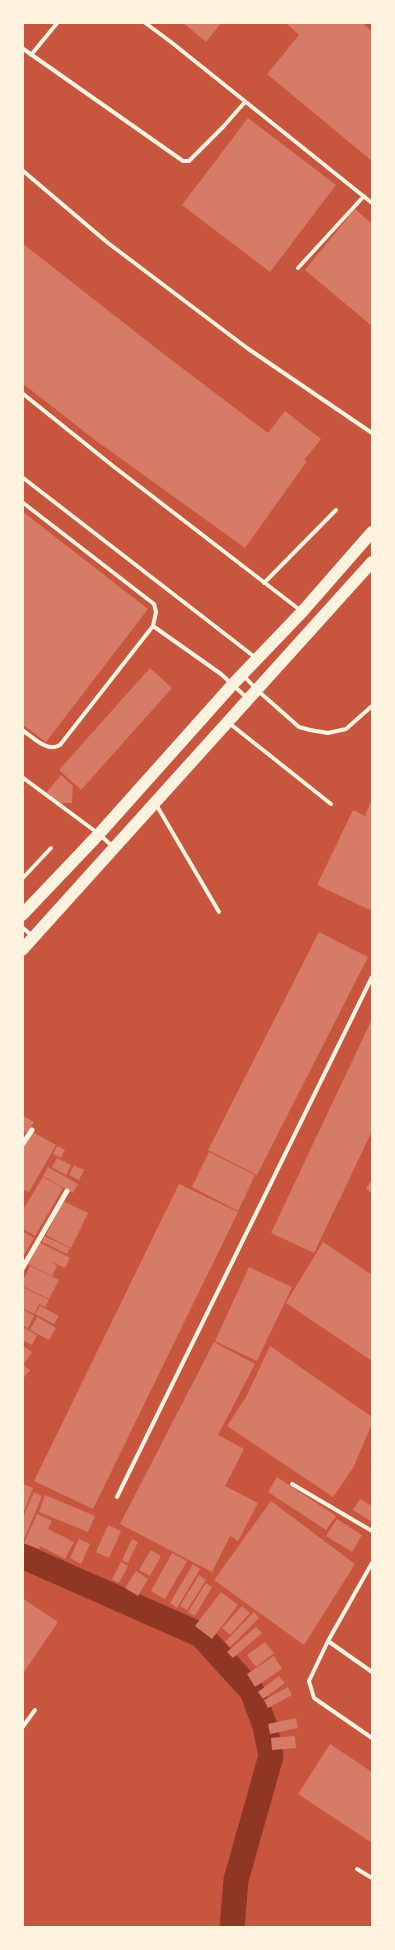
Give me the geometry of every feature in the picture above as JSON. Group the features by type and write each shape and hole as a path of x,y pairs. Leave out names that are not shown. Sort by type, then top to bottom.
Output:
{"highway":[{"path":"22,915 99,834 233,684 302,612 372,534"},
{"path":"22,950 372,562"}],"street":[{"path":"22,1145 32,1130"},
{"path":"22,1269 67,1191"}],"lane":[{"path":"31,55 58,22"},
{"path":"144,22 372,203"},
{"path":"22,48 183,161 189,161 195,156 245,102"},
{"path":"22,170 108,243 247,348 372,433"},
{"path":"298,268 364,196"},
{"path":"22,393 302,612"},
{"path":"22,477 258,659"},
{"path":"22,502 154,604 156,612 153,626 60,745 56,748 47,747 22,730"},
{"path":"264,583 336,510"},
{"path":"153,626 233,684 252,694 299,727 328,732 346,728 372,706"},
{"path":"243,675 252,694"},
{"path":"228,721 331,804"},
{"path":"22,777 99,834 114,848"},
{"path":"154,803 219,912"},
{"path":"22,879 50,848"},
{"path":"22,927 34,938"},
{"path":"117,1497 372,977"},
{"path":"292,1484 372,1530"},
{"path":"372,1563 328,1641 309,1682 314,1698 372,1738"},
{"path":"328,1641 372,1672"},
{"path":"22,1728 35,1710"},
{"path":"357,1869 372,1878"}],"building":[{"path":"182,22 222,22 206,42"},
{"path":"285,22 362,22 372,32 372,161 267,74 299,35"},
{"path":"248,118 336,185 270,272 182,205"},
{"path":"355,209 372,224 372,326 305,270"},
{"path":"22,243 268,433 285,411 321,439 304,460 307,461 245,548 95,440 22,383"},
{"path":"22,511 148,609 46,742 22,724"},
{"path":"150,668 172,688 81,790 59,770"},
{"path":"61,775 73,786 72,803 58,803 46,793"},
{"path":"372,799 372,911 317,885 353,810 365,816"},
{"path":"319,932 368,957 257,1175 208,1150"},
{"path":"372,1019 372,1131 314,1253 271,1233"},
{"path":"22,1115 34,1122 27,1133 22,1130"},
{"path":"33,1132 56,1145 29,1192 22,1189 22,1149"},
{"path":"57,1146 65,1150 61,1158 53,1154"},
{"path":"209,1152 255,1175 238,1211 192,1187"},
{"path":"57,1158 71,1165 66,1175 52,1167"},
{"path":"74,1165 84,1170 79,1180 69,1175"},
{"path":"48,1167 78,1184 73,1193 43,1176"},
{"path":"43,1177 63,1188 35,1236 22,1228 22,1211"},
{"path":"372,1179 372,1193 366,1189"},
{"path":"179,1184 238,1212 93,1509 34,1481"},
{"path":"63,1201 88,1213 71,1248 46,1235"},
{"path":"22,1231 34,1238 24,1255 22,1254"},
{"path":"44,1236 70,1248 67,1254 42,1242"},
{"path":"39,1242 70,1258 65,1268 52,1262 57,1266 52,1276 28,1264"},
{"path":"323,1242 372,1275 372,1361 286,1303"},
{"path":"30,1266 59,1280 49,1299 22,1286 22,1276 25,1277"},
{"path":"249,1267 292,1287 257,1361 215,1341"},
{"path":"22,1287 49,1300 45,1307 39,1304 34,1314 22,1308"},
{"path":"40,1306 59,1316 54,1324 35,1314"},
{"path":"22,1309 34,1316 28,1328 22,1325"},
{"path":"37,1317 56,1328 49,1340 30,1330"},
{"path":"22,1327 37,1335 32,1345 22,1340"},
{"path":"214,1342 255,1364 218,1435 244,1449 225,1486 258,1503 238,1541 230,1536 212,1572 120,1524"},
{"path":"22,1345 32,1352 23,1365 30,1370 22,1380"},
{"path":"270,1346 372,1417 372,1424 353,1468 333,1497 227,1426 246,1397"},
{"path":"277,1477 336,1516 326,1530 268,1492"},
{"path":"22,1484 33,1488 23,1514 22,1514"},
{"path":"34,1492 42,1496 22,1544 22,1520"},
{"path":"45,1495 95,1516 88,1532 39,1512"},
{"path":"360,1499 372,1506 372,1522 353,1510"},
{"path":"271,1501 355,1564 304,1645 214,1580"},
{"path":"37,1514 52,1521 48,1529 74,1542 65,1559 40,1546 39,1549 24,1543"},
{"path":"337,1519 362,1535 352,1552 326,1536"},
{"path":"108,1525 121,1531 109,1558 96,1552"},
{"path":"79,1539 90,1544 81,1564 70,1558"},
{"path":"132,1539 138,1542 128,1563 122,1560"},
{"path":"151,1550 161,1556 150,1576 139,1570"},
{"path":"172,1553 187,1561 165,1599 151,1591"},
{"path":"121,1562 128,1566 119,1583 112,1579"},
{"path":"193,1564 200,1569 177,1608 170,1603"},
{"path":"136,1571 148,1579 138,1596 125,1588"},
{"path":"199,1575 206,1580 187,1610 180,1606"},
{"path":"206,1583 212,1587 195,1616 188,1612"},
{"path":"221,1592 238,1605 212,1639 195,1626"},
{"path":"22,1598 58,1622 22,1675"},
{"path":"242,1606 250,1613 230,1635 222,1628"},
{"path":"254,1612 259,1618 230,1647 225,1642"},
{"path":"256,1627 262,1633 233,1658 227,1652"},
{"path":"265,1642 274,1653 256,1667 247,1655"},
{"path":"274,1656 282,1669 255,1687 247,1674"},
{"path":"279,1676 285,1683 263,1699 258,1692"},
{"path":"288,1687 292,1695 268,1708 264,1700"},
{"path":"296,1718 298,1728 270,1734 268,1724"},
{"path":"295,1736 296,1748 272,1750 271,1738"},
{"path":"330,1744 372,1772 372,1843 298,1794"}],"waterway":[{"path":"22,1556 201,1635 252,1691 265,1726 271,1756 236,1880 232,1928"}]}
